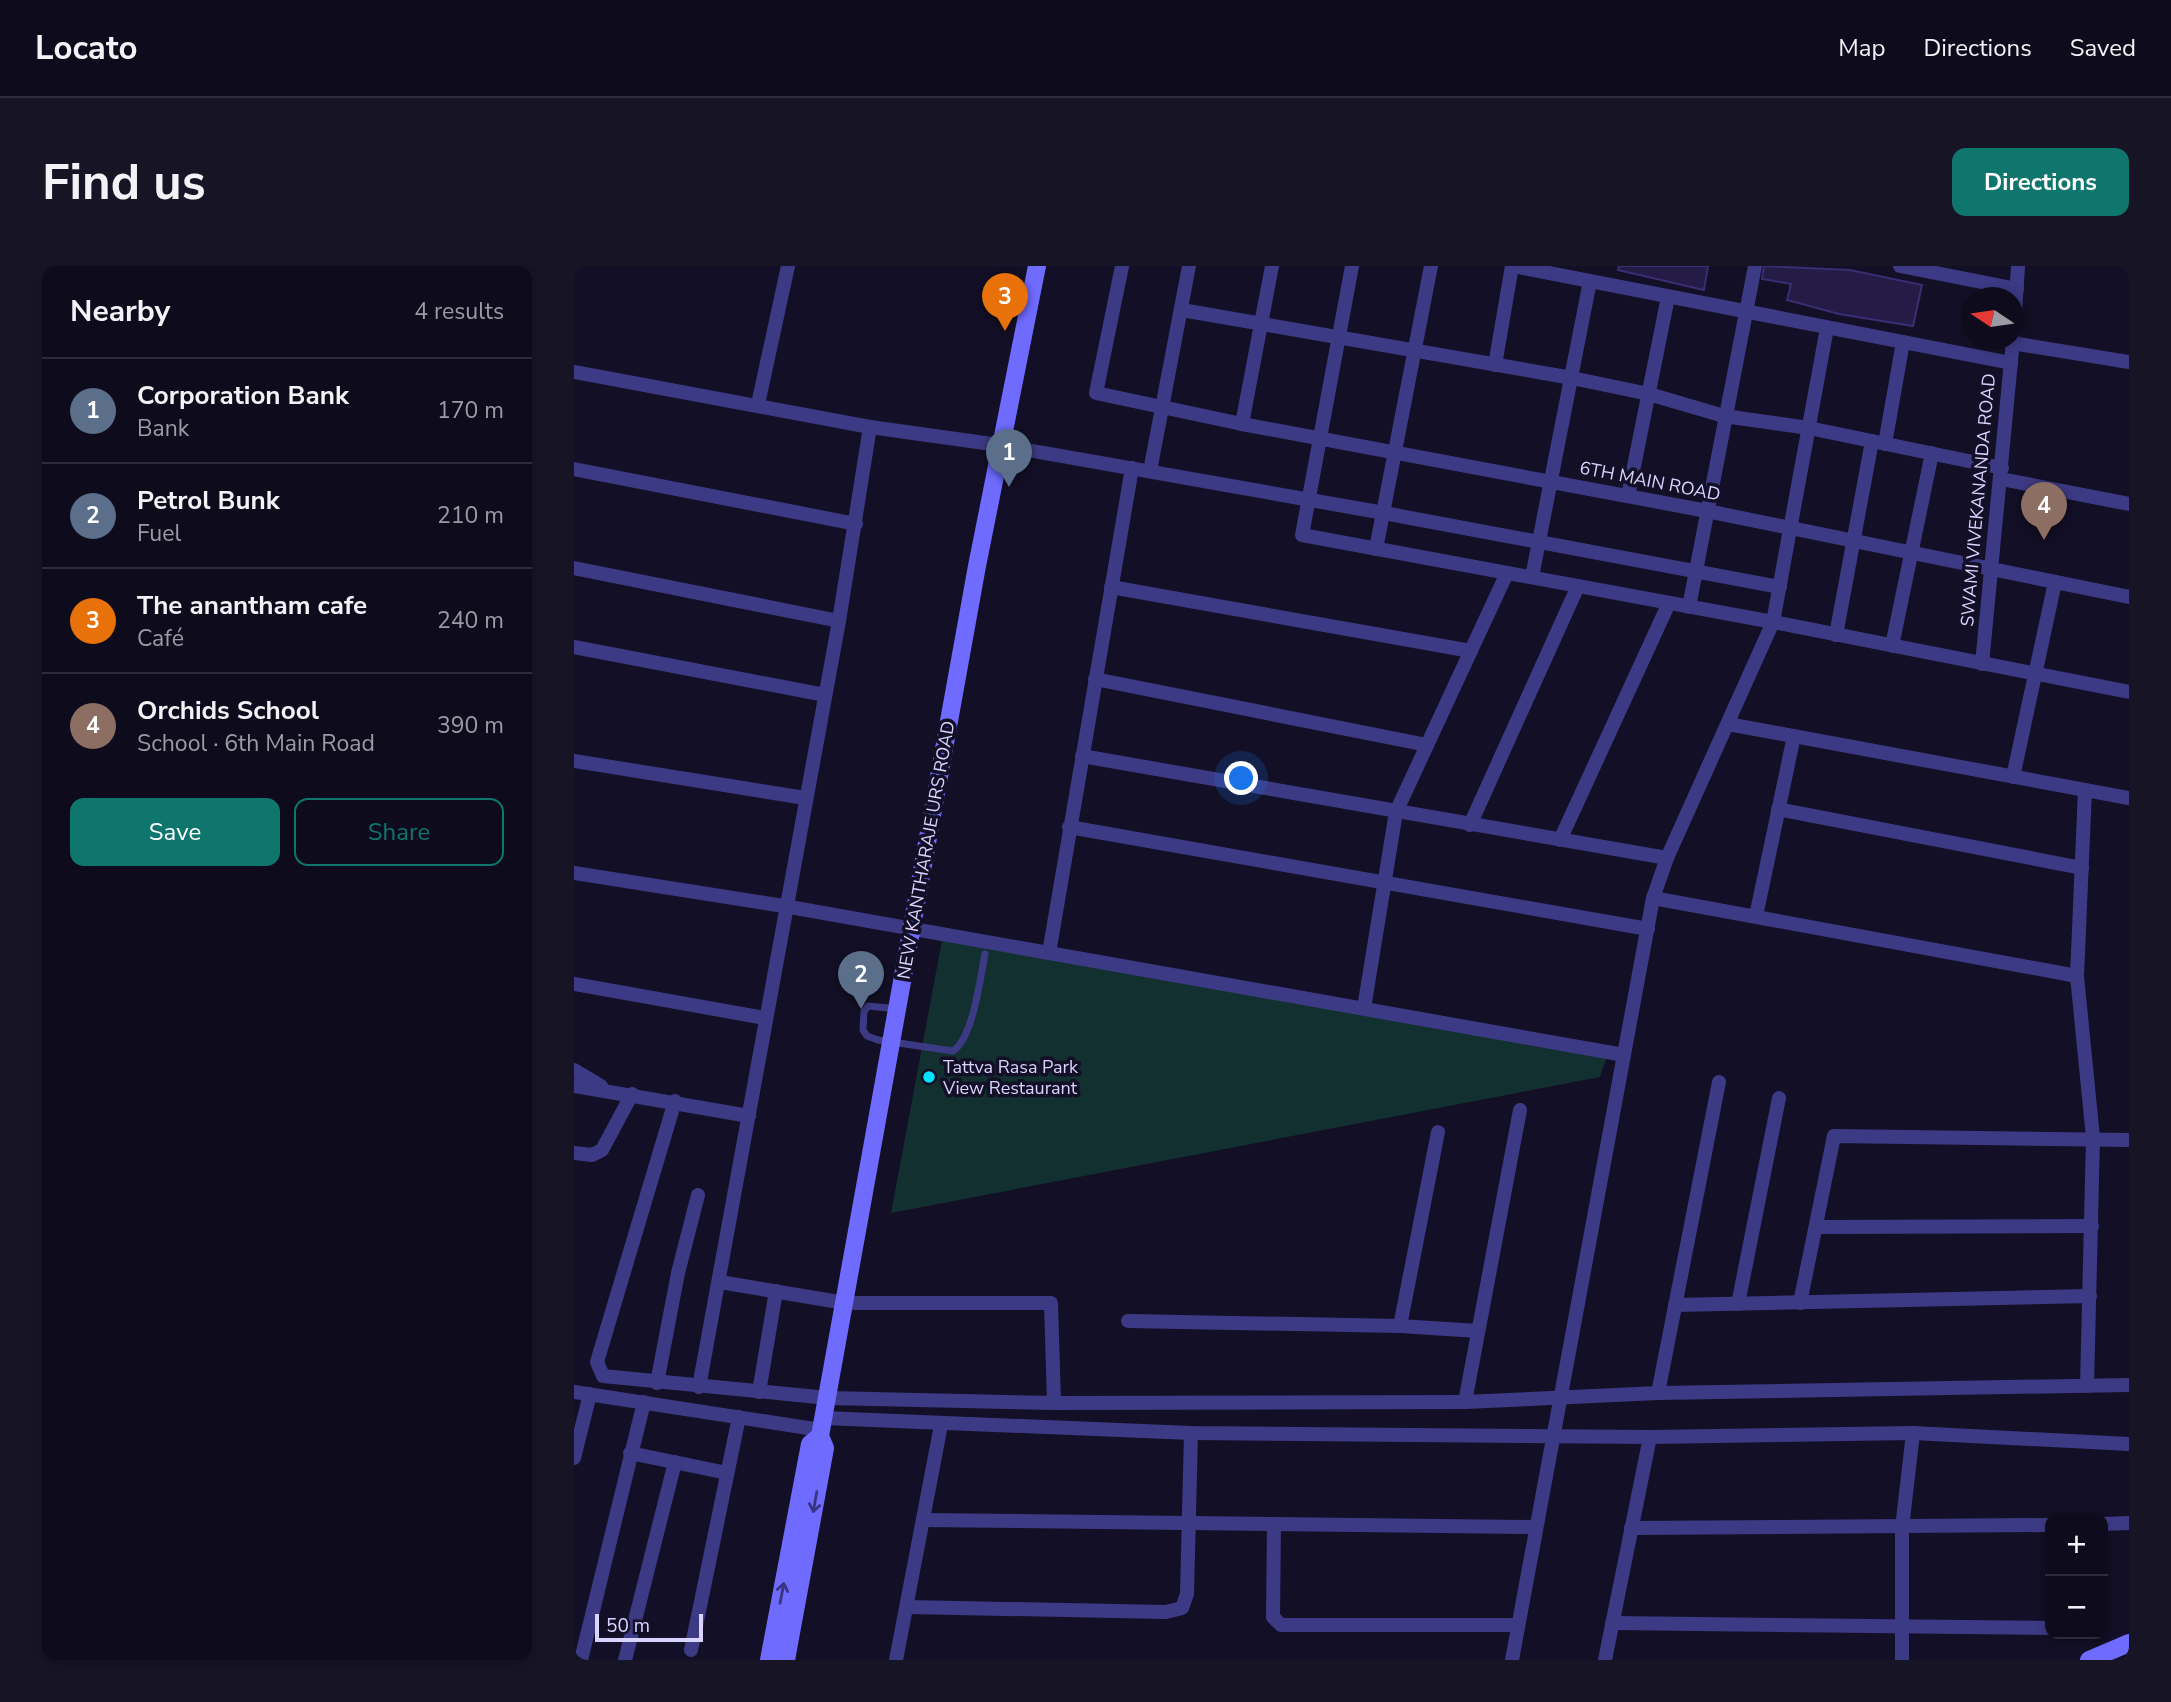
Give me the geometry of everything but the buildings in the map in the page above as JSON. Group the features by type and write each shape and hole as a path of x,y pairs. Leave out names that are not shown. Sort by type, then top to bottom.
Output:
{"main road":[{"name":"NEW KANTHARAJE URS ROAD","path":"786,1660 825,1448 822,1428 999,445 1037,266"},
{"name":"NEW KANTHARAJE URS ROAD","path":"769,1660 810,1444 822,1428"},
{"path":"2089,1660 2129,1643"}],"street":[{"path":"758,404 788,266"},
{"name":"6TH MAIN ROAD","path":"1122,266 1096,393 1242,425 1707,511 2129,597"},
{"path":"1150,471 1189,266"},
{"path":"1242,425 1272,266"},
{"path":"1352,266 1302,535 1773,622 2129,692"},
{"path":"1376,549 1431,266"},
{"path":"1495,365 1513,266 2011,363"},
{"path":"1689,607 1755,266"},
{"path":"1900,266 2007,287"},
{"name":"SWAMI VIVEKANANDA ROAD","path":"2017,287 2018,266"},
{"path":"1532,578 1590,281"},
{"path":"1628,496 1668,297"},
{"path":"1182,310 1572,378 1649,394 1724,416 1809,428 1932,453 2129,504"},
{"path":"1512,1660 1653,898 1667,858 1773,622 1827,328"},
{"path":"2024,340 2129,362"},
{"path":"1836,635 1853,541 1903,342"},
{"name":"SWAMI VIVEKANANDA ROAD","path":"1982,664 2012,350"},
{"path":"574,372 758,404 870,427 999,445 1308,499 1780,587"},
{"path":"699,1387 856,524 870,427"},
{"path":"1892,646 1932,453"},
{"path":"1049,953 1132,468"},
{"path":"574,469 856,524"},
{"path":"574,568 838,621"},
{"path":"1364,1008 1396,812 1507,573"},
{"path":"2013,777 2033,674 2055,582"},
{"path":"1470,825 1578,586"},
{"path":"1111,587 1471,651"},
{"path":"1560,840 1670,603"},
{"path":"574,647 825,695"},
{"path":"1095,679 1427,744"},
{"path":"1728,724 2129,798"},
{"path":"1756,916 1794,736"},
{"path":"1082,756 1667,858"},
{"path":"574,761 806,799"},
{"path":"2085,790 2077,976 2093,1138 2087,1386"},
{"path":"1778,810 2082,868"},
{"path":"1069,827 1648,929"},
{"path":"574,873 785,906 913,932 1049,953 1624,1055"},
{"path":"1653,898 2077,976"},
{"path":"574,984 765,1018"},
{"path":"574,1070 608,1091"},
{"path":"1658,1393 1719,1082"},
{"path":"574,1086 675,1101 749,1116"},
{"path":"574,1153 592,1155 602,1150 632,1094"},
{"path":"1738,1304 1779,1098"},
{"path":"675,1101 597,1362 603,1377 828,1398 1054,1403 1465,1402 1658,1393 2129,1385"},
{"path":"1465,1402 1520,1110"},
{"path":"1400,1326 1438,1132"},
{"path":"1800,1303 1818,1227 1834,1136 2129,1140"},
{"path":"657,1383 678,1273 698,1195"},
{"path":"1818,1227 2092,1226"},
{"path":"720,1282 845,1303 1051,1303 1054,1403"},
{"path":"759,1392 776,1291"},
{"path":"1675,1305 2091,1296"},
{"path":"1128,1321 1400,1326 1478,1331"},
{"path":"574,1392 822,1428 942,1425 1191,1433 1553,1434 1650,1437 1913,1433 2129,1444"},
{"path":"574,1458 590,1394"},
{"path":"581,1660 644,1402"},
{"path":"691,1650 739,1417"},
{"path":"896,1660 942,1425"},
{"path":"907,1607 1176,1612 1185,1604 1187,1594 1191,1433"},
{"path":"1902,1660 1902,1528 1913,1433"},
{"path":"1605,1660 1650,1437"},
{"path":"631,1453 727,1473"},
{"path":"625,1660 675,1462"},
{"path":"923,1520 1536,1527"},
{"path":"2108,1524 2129,1523"},
{"path":"1275,1525 1273,1617 1281,1625 1517,1625"},
{"path":"1631,1528 2045,1525"},
{"path":"1612,1623 2045,1628"}],"lane":[{"path":"898,1010 868,1006 862,1020 867,1036 953,1051 960,1046 968,1029 985,954"}],"green space":[{"path":"942,940 1607,1056 1600,1077 891,1213"}],"place":[{"name":"The anantham cafe","path":"1005,331"},
{"name":"Corporation Bank","path":"1009,487"},
{"name":"Orchids School","path":"2044,540"},
{"name":"Petrol Bunk","path":"861,1009"},
{"name":"Tattva Rasa Park View Restaurant","path":"929,1077"}]}
